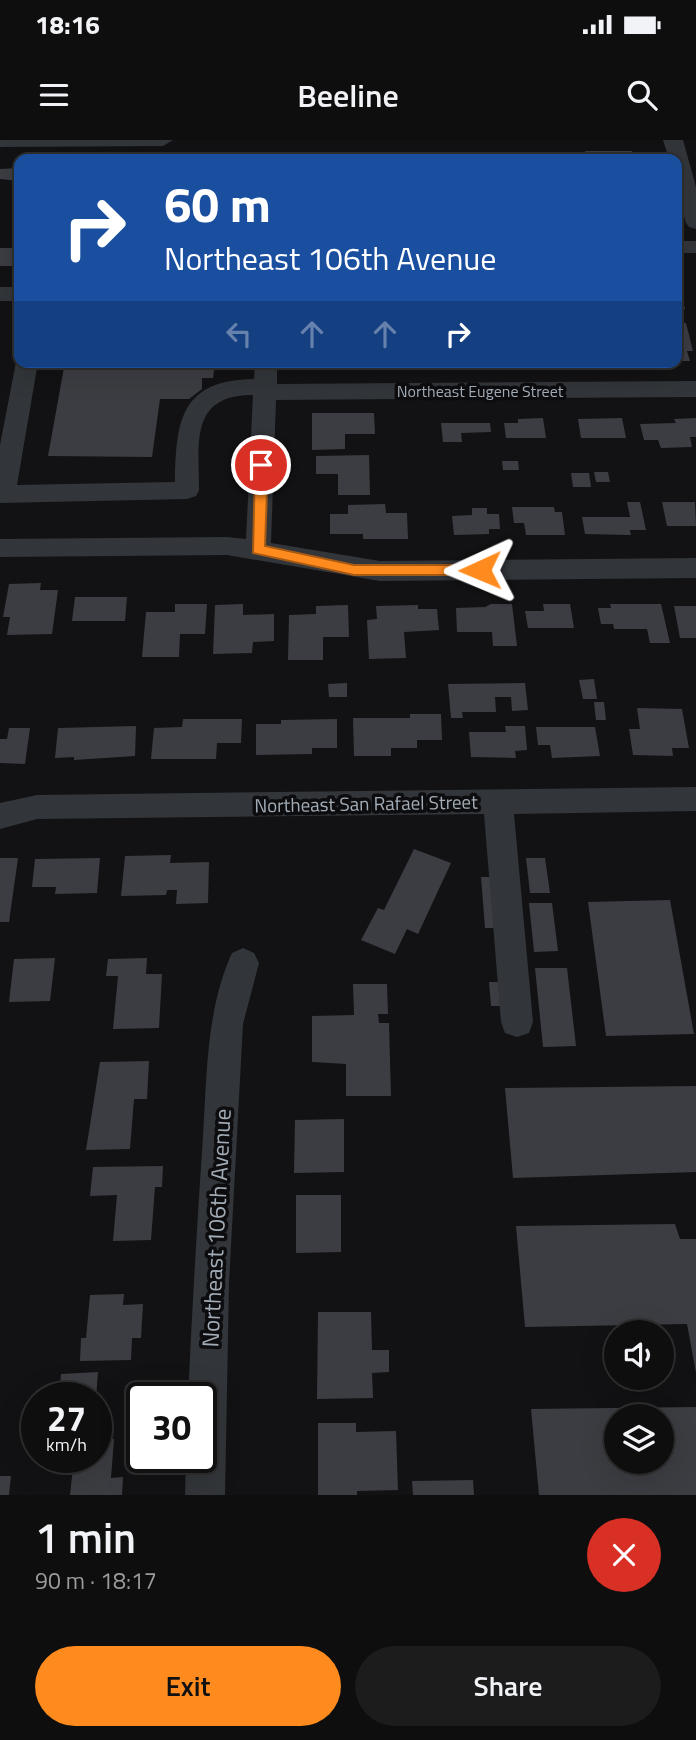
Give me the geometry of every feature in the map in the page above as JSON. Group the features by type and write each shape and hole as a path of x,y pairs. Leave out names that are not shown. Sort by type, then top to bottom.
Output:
{"street":[{"path":"0,141 163,140"},
{"path":"682,172 696,223"},
{"path":"2,494 26,368"},
{"path":"258,549 266,368"},
{"name":"Northeast Eugene Street","path":"2,494 187,490 190,426 203,401 216,392 696,389"},
{"path":"0,548 197,545 258,549 332,566 380,572 696,568"},
{"name":"Northeast San Rafael Street","path":"0,816 37,807 696,799"},
{"path":"498,802 517,1022"},
{"name":"Northeast 106th Avenue","path":"205,1495 211,1283 227,1024 243,963"}],"building":[{"path":"585,151 632,151 633,154 586,154"},
{"path":"529,153 572,154 529,154"},
{"path":"14,168 14,180 0,179 0,169"},
{"path":"0,248 14,248 14,266 0,266"},
{"path":"682,323 686,323 693,351 687,351 690,361 682,361"},
{"path":"64,368 214,368 213,378 202,378 202,389 189,399 160,399 152,457 48,456"},
{"path":"312,413 374,413 375,434 345,434 345,449 312,450"},
{"path":"543,418 546,438 506,438 504,423 518,423 518,419"},
{"path":"622,418 626,438 581,438 578,419"},
{"path":"696,418 696,437 690,437 692,447 661,448 658,440 644,440 640,424 676,423 674,419"},
{"path":"441,423 490,423 491,432 461,433 462,442 443,442"},
{"path":"369,455 370,495 338,495 338,474 316,474 316,456"},
{"path":"502,461 518,461 519,470 503,470"},
{"path":"594,472 608,472 610,482 596,482"},
{"path":"571,473 589,473 591,487 573,487"},
{"path":"627,502 640,502 646,530 630,530 631,535 585,534 582,517 630,517"},
{"path":"662,502 695,502 696,526 667,526"},
{"path":"385,504 386,513 407,513 408,539 363,539 363,534 330,534 330,514 348,514 348,505"},
{"path":"512,507 554,507 555,512 562,512 565,535 526,535 524,523 514,523"},
{"path":"472,508 487,508 487,514 499,514 500,529 489,529 489,534 454,535 452,516 472,515"},
{"path":"41,583 40,590 58,590 52,634 7,635 10,617 3,617 9,584"},
{"path":"75,597 127,597 125,621 72,621"},
{"path":"175,604 207,604 205,634 180,634 179,657 142,657 146,612 175,612"},
{"path":"243,604 243,615 274,614 274,641 253,642 252,653 213,654 215,605"},
{"path":"491,604 512,604 517,646 493,646 492,632 457,632 456,608 485,607"},
{"path":"543,604 570,604 574,628 528,628 525,611 544,611"},
{"path":"610,604 661,604 670,643 650,643 647,629 614,629 613,624 601,624 598,608 611,608"},
{"path":"348,605 349,637 323,637 323,660 288,660 289,615 316,614 316,606"},
{"path":"418,605 418,609 437,609 439,630 404,632 406,658 369,659 367,620 377,619 376,606"},
{"path":"674,606 696,606 696,638 680,638"},
{"path":"594,679 597,699 583,699 579,680"},
{"path":"347,683 347,697 329,697 328,684"},
{"path":"525,683 528,710 512,711 511,697 495,697 496,712 462,712 463,718 451,718 448,684"},
{"path":"594,702 604,702 606,720 596,720"},
{"path":"637,708 682,709 689,748 672,748 673,756 633,755 629,729 640,729"},
{"path":"410,714 441,714 442,740 417,740 417,748 391,748 391,756 354,756 353,718 410,718"},
{"path":"183,719 242,719 241,743 217,743 216,759 151,759 154,728 182,727"},
{"path":"337,719 337,748 312,748 312,754 256,755 256,724 281,724 281,720"},
{"path":"136,726 135,756 74,760 74,757 55,758 58,728"},
{"path":"505,726 525,726 527,750 515,751 516,758 471,757 469,732 506,732"},
{"path":"536,727 595,727 600,756 552,758 550,745 538,745"},
{"path":"9,728 30,728 25,764 0,763 0,739 7,739"},
{"path":"414,849 451,863 418,934 407,929 395,954 361,940 378,908 384,910"},
{"path":"171,855 170,863 209,862 208,903 176,904 177,890 167,890 166,895 121,896 125,856"},
{"path":"0,858 18,858 9,922 0,922"},
{"path":"100,858 97,893 55,894 56,887 32,887 35,859"},
{"path":"526,858 545,858 550,893 530,893"},
{"path":"481,877 500,877 505,928 485,928"},
{"path":"670,900 694,1034 606,1036 588,902"},
{"path":"529,903 552,903 558,951 534,952"},
{"path":"55,958 50,1001 9,1002 14,959"},
{"path":"147,958 146,974 162,974 159,1028 113,1029 118,976 106,976 108,959"},
{"path":"535,968 567,968 576,1046 543,1047"},
{"path":"489,982 506,982 508,1006 491,1006"},
{"path":"353,984 387,984 388,1014 378,1014 379,1023 389,1023 391,1096 346,1096 346,1064 312,1062 312,1016 354,1015"},
{"path":"149,1061 147,1099 134,1099 130,1149 86,1150 100,1062"},
{"path":"696,1086 696,1172 513,1178 505,1088"},
{"path":"344,1119 344,1172 294,1173 295,1120"},
{"path":"163,1166 162,1187 155,1187 151,1240 113,1241 117,1195 90,1196 93,1167"},
{"path":"296,1195 341,1195 341,1252 296,1253"},
{"path":"675,1224 680,1239 696,1239 696,1373 687,1324 674,1324 674,1320 604,1320 604,1326 525,1327 516,1226"},
{"path":"124,1294 123,1305 143,1304 141,1338 132,1338 131,1360 80,1361 81,1338 86,1338 90,1295"},
{"path":"318,1312 371,1312 372,1350 389,1350 389,1372 372,1373 373,1398 317,1399"},
{"path":"98,1372 97,1382 60,1382 61,1374"},
{"path":"674,1407 696,1407 696,1495 539,1495 531,1409 604,1408 604,1474 674,1474"},
{"path":"318,1423 356,1423 356,1432 396,1431 398,1490 357,1491 357,1495 318,1495"},
{"path":"72,1473 111,1473 111,1478 123,1477 122,1495 70,1495"},
{"path":"0,1476 11,1476 9,1495 0,1495"},
{"path":"473,1480 474,1495 413,1495 412,1481"}],"route":[{"path":"261,465 258,549 354,570 480,570"}]}
